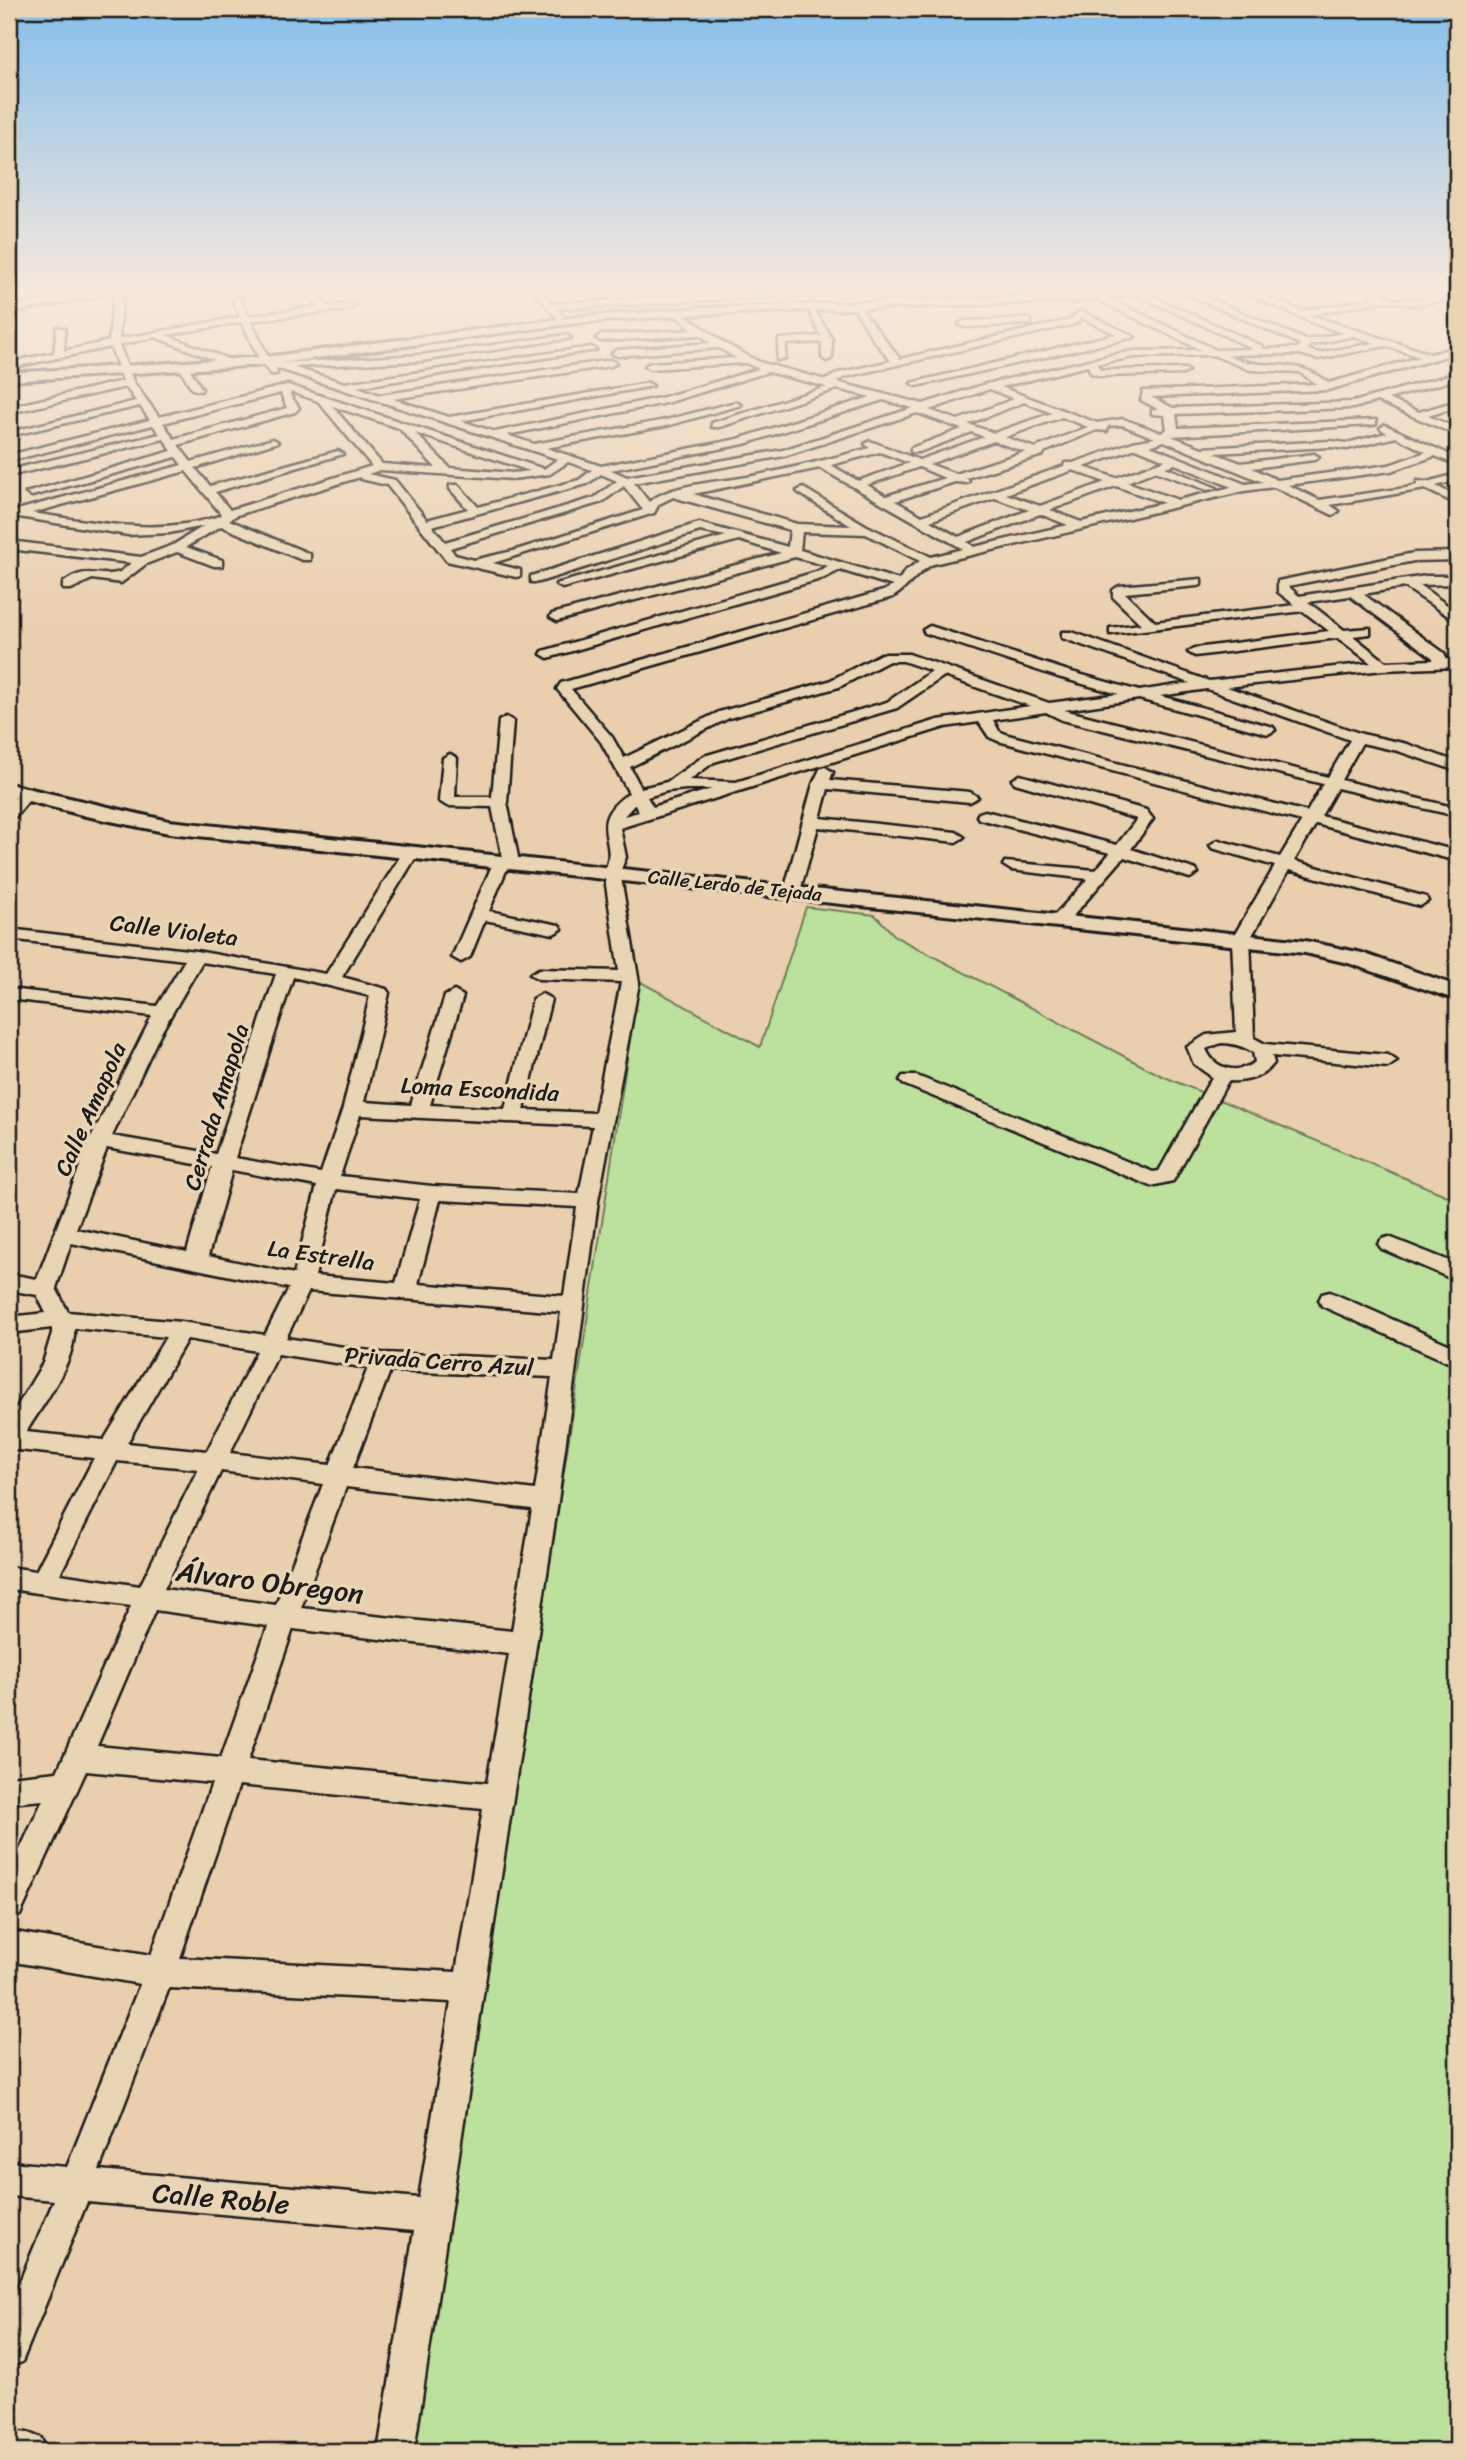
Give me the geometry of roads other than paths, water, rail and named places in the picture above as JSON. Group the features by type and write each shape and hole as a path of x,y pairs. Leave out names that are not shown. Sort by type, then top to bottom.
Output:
{"main road":[{"name":"Calle Lerdo de Tejada","path":"18,792 86,810 169,827 1305,947 1354,958 1457,993"}],"street":[{"path":"9,410 35,403"},
{"path":"14,432 141,403"},
{"path":"145,403 208,490 223,517 306,557"},
{"path":"9,458 230,403"},
{"path":"9,473 92,454 173,443 294,408 290,403"},
{"path":"324,403 379,467"},
{"path":"331,403 583,482 614,487 630,486 674,494 796,528 862,528"},
{"path":"341,406 367,403"},
{"path":"402,403 408,408 600,469 630,486 650,511"},
{"path":"408,408 437,403"},
{"path":"447,420 549,403"},
{"path":"454,443 486,440 493,435 652,403"},
{"path":"671,403 694,416"},
{"path":"532,447 620,431 675,429 694,416 743,403"},
{"path":"716,425 789,403"},
{"path":"424,526 583,482 600,469 748,440 865,403"},
{"path":"902,403 1048,457"},
{"path":"630,486 671,472 777,454 941,403"},
{"path":"957,424 1013,403"},
{"path":"1034,403 1244,488"},
{"path":"1154,403 1170,411"},
{"path":"1253,403 1257,409"},
{"path":"1123,422 1120,419 1124,416 1141,413 1343,406 1360,403"},
{"path":"1389,403 1457,432"},
{"path":"1419,415 1457,404"},
{"path":"1343,406 1457,462"},
{"path":"773,408 1082,527"},
{"path":"1168,434 1170,411"},
{"path":"860,484 1063,413"},
{"path":"9,417 14,432 31,453"},
{"path":"887,500 1035,452 1107,423 1123,422 1168,434 1333,511"},
{"path":"922,520 1137,444 1153,443 1168,434 1372,422"},
{"path":"402,426 447,472"},
{"path":"675,429 702,450"},
{"path":"839,473 898,456 971,429"},
{"path":"620,431 630,440"},
{"path":"1239,466 1352,449 1397,434"},
{"path":"748,440 777,454"},
{"path":"13,515 273,442"},
{"path":"32,493 121,469 173,443"},
{"path":"1200,451 1331,444 1352,449 1403,474"},
{"path":"474,564 517,554 650,511 654,502 674,494 824,466 881,448"},
{"path":"640,450 671,472"},
{"path":"648,813 607,740 564,689 566,686 888,594 903,585 905,578 915,567 929,561 1244,488 1391,468 1436,452"},
{"path":"92,454 121,469"},
{"path":"208,490 338,454"},
{"path":"13,515 128,531 169,529 223,517 379,467 513,477 547,472 567,458"},
{"path":"958,541 1177,459"},
{"path":"1061,462 1178,504"},
{"path":"46,466 74,482"},
{"path":"824,466 973,550"},
{"path":"1154,467 1224,493"},
{"path":"356,476 391,482 451,558 497,566 516,573"},
{"path":"1320,503 1428,486 1457,477"},
{"path":"1416,480 1457,501"},
{"path":"454,487 475,511"},
{"path":"442,548 598,500 614,487"},
{"path":"803,491 862,528 929,561"},
{"path":"67,586 78,577 86,575 119,579 142,561 177,548 223,517"},
{"path":"458,518 478,530 495,533"},
{"path":"535,579 692,528 710,528 903,585"},
{"path":"794,553 796,528"},
{"path":"545,588 739,537"},
{"path":"9,545 142,561"},
{"path":"177,548 218,563"},
{"path":"557,617 794,553"},
{"path":"1383,666 1282,589 1282,584 1414,557 1457,556"},
{"path":"548,654 820,575 836,567"},
{"path":"1115,631 1303,603 1408,583 1457,580"},
{"path":"1151,626 1118,594 1119,590 1197,582"},
{"path":"1408,583 1457,618"},
{"path":"1353,592 1440,656 1441,663"},
{"path":"930,630 1063,674 1268,730"},
{"path":"1195,652 1364,631"},
{"path":"1068,635 1358,738 1402,747 1457,767"},
{"path":"671,785 697,745 724,715 834,684 886,657 904,657 1046,707 1067,717 1454,812"},
{"path":"612,825 943,723 1207,685 1383,666 1457,663"},
{"path":"620,766 697,745 740,752 892,705 943,670"},
{"path":"983,716 994,734 1003,738 1457,856"},
{"path":"461,957 507,862 499,802 506,721"},
{"path":"1358,738 1241,939 1253,1044 1265,1063 1256,1073 1243,1076 1222,1075 1201,1060 1196,1047 1210,1038 1253,1044 1388,1061"},
{"path":"450,758 447,801 499,802"},
{"path":"792,891 828,760"},
{"path":"1020,780 1140,813 1144,819 1121,851 1060,920"},
{"path":"821,784 970,797"},
{"path":"396,2451 524,1644 589,1201 630,984 612,872 618,856 612,825 622,804 637,795 671,785 741,787"},
{"path":"9,814 18,792"},
{"path":"985,816 1121,851 1189,873"},
{"path":"811,822 956,837"},
{"path":"1217,845 1420,901"},
{"path":"332,979 411,852"},
{"path":"1011,865 1100,874"},
{"path":"480,914 553,929"},
{"name":"Calle Violeta","path":"9,934 286,970 332,979 380,993 353,1108"},
{"name":"Calle Amapola","path":"46,1288 63,1234 100,1140 160,1012 196,957"},
{"name":"Cerrada Amapola","path":"196,1259 223,1162 286,970"},
{"path":"539,974 629,977"},
{"path":"9,994 160,1012"},
{"path":"419,1110 454,996"},
{"path":"513,1114 542,999"},
{"path":"910,1080 1151,1179 1166,1176 1222,1075"},
{"path":"9,1905 62,1785 78,1757 147,1598 302,1283 328,1181 353,1108"},
{"name":"Loma Escondida","path":"353,1108 604,1120"},
{"path":"100,1140 328,1181 432,1194 589,1201"},
{"path":"405,1291 432,1194"},
{"name":"La Estrella","path":"63,1234 196,1259 302,1283 575,1305"},
{"path":"1389,1244 1457,1273"},
{"path":"9,1282 46,1288 61,1319 64,1338 50,1369 9,1440 214,1461 546,1501"},
{"path":"1331,1300 1457,1359"},
{"name":"Privada Cerro Azul","path":"9,1325 61,1319 181,1331 382,1362 566,1369"},
{"path":"43,1584 110,1451 181,1331"},
{"path":"9,2349 78,2185 160,1972 284,1617 382,1362"},
{"name":"Álvaro Obregon","path":"9,1578 284,1617 524,1644"},
{"path":"78,1757 500,1797"},
{"path":"9,1790 62,1785"},
{"path":"9,1945 160,1972 470,1988"},
{"name":"Calle Roble","path":"9,2179 433,2216"},
{"path":"9,2449 28,2451"}]}
